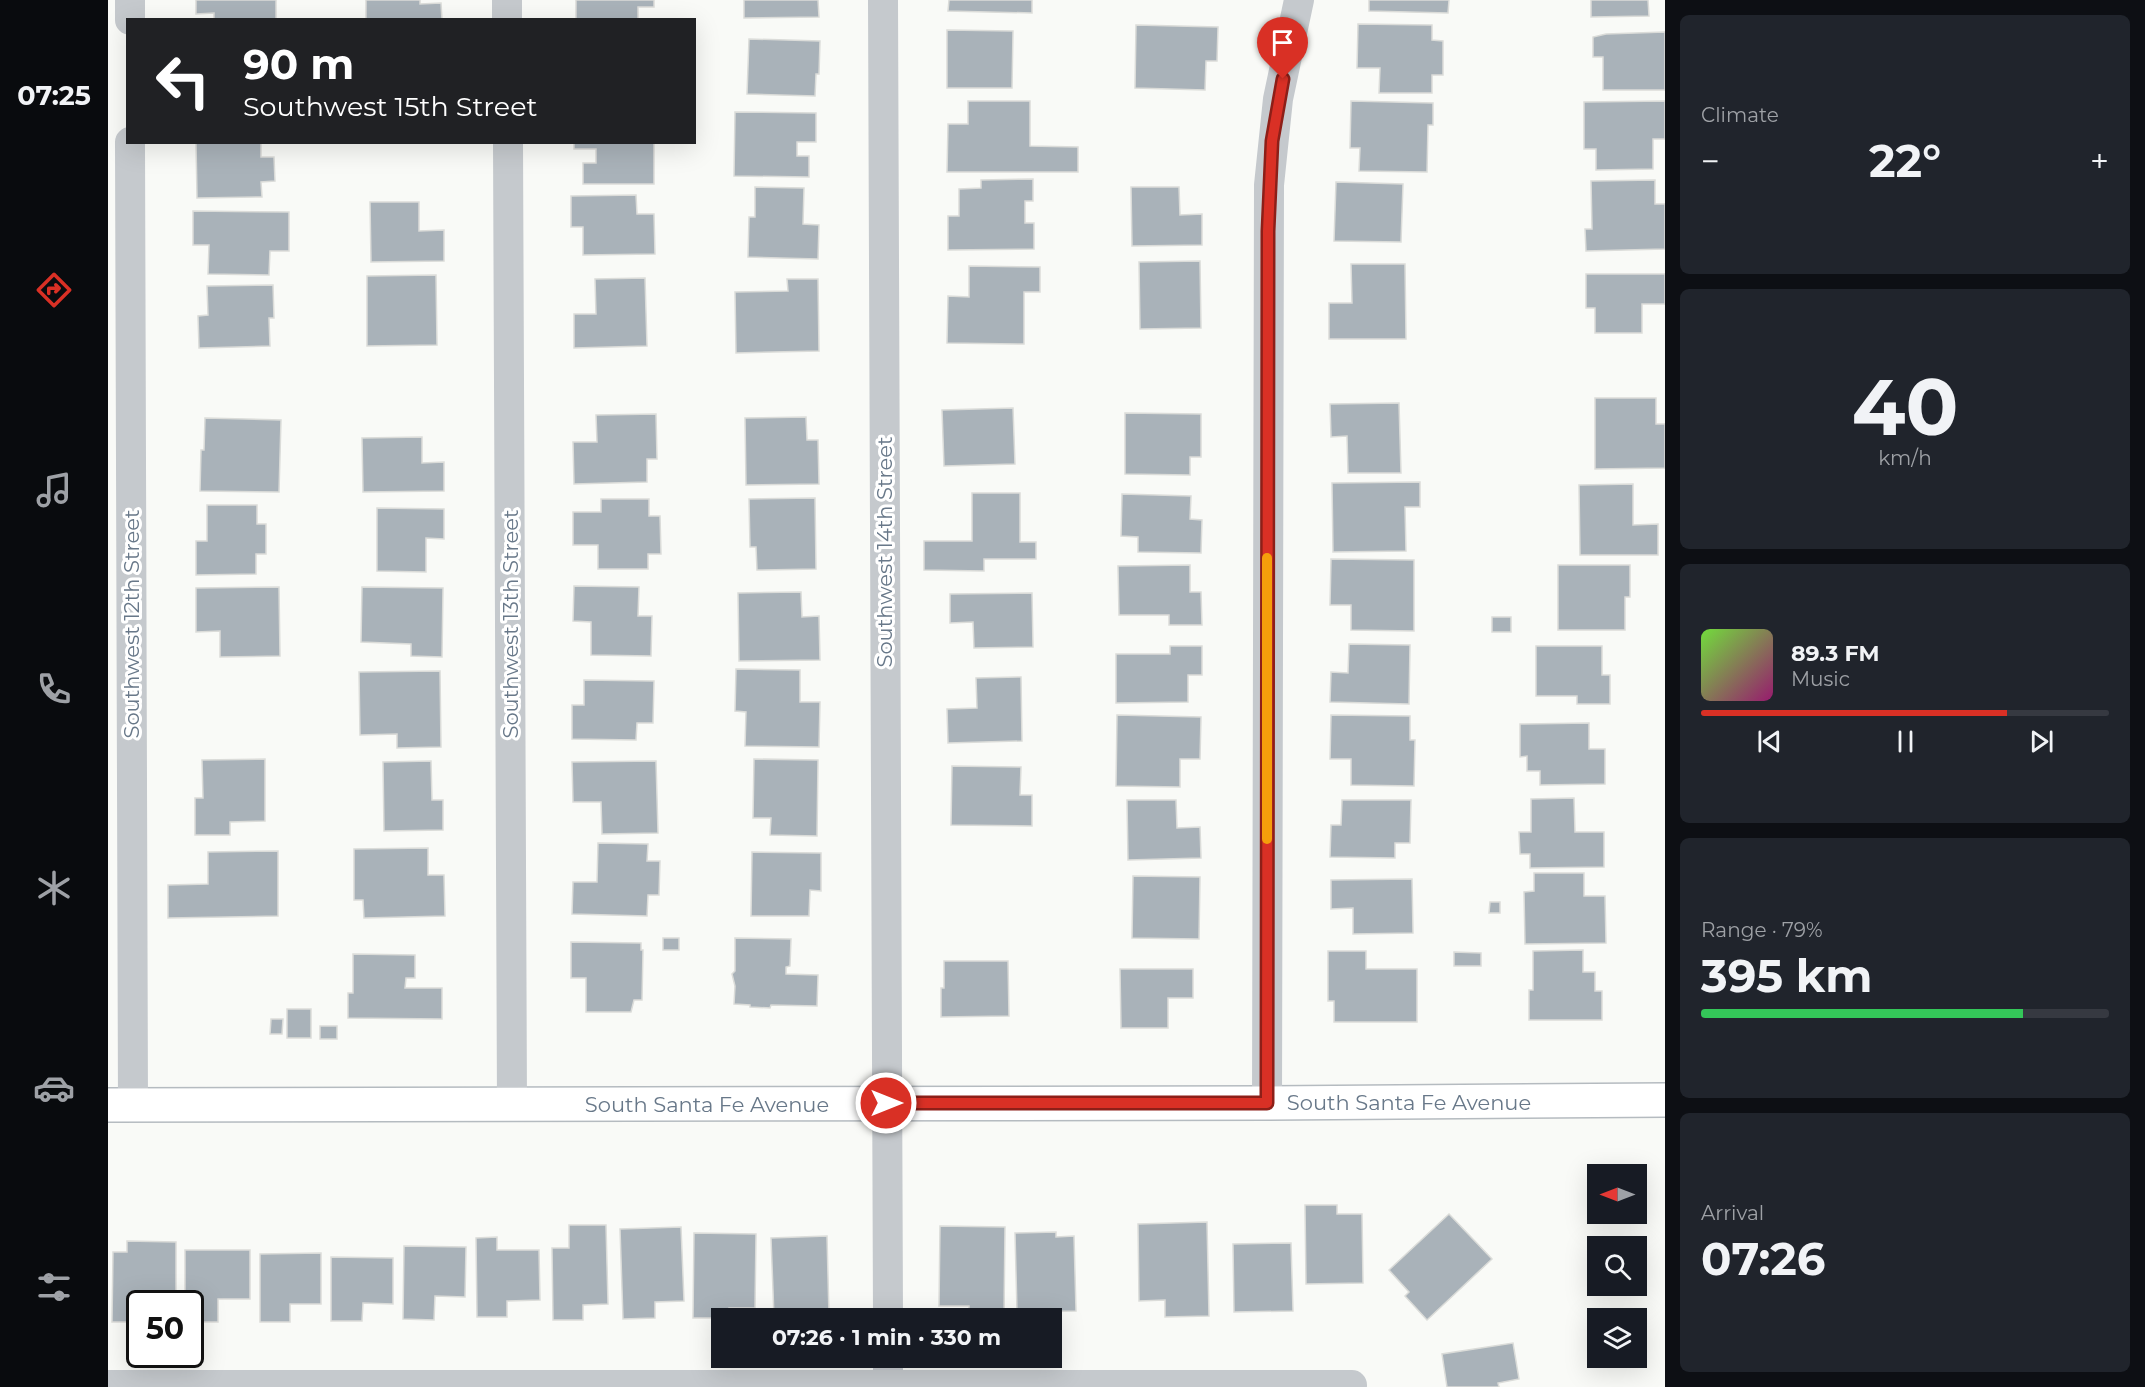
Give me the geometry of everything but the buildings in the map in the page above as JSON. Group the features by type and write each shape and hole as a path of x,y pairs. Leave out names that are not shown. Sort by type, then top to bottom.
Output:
{"main road":[{"name":"South Santa Fe Avenue","path":"120,1105 1665,1100"}],"street":[{"path":"130,0 130,18"},
{"path":"507,0 507,18"},
{"name":"Southwest 14th Street","path":"883,0 888,1308"},
{"path":"1267,1103 1269,185 1278,99 1299,0"},
{"name":"Southwest 12th Street","path":"120,1105 130,144"},
{"name":"Southwest 13th Street","path":"508,144 512,1105"},
{"path":"108,1385 275,1386 888,1376 1352,1385"}],"slow traffic":[{"path":"1267,558 1267,839"}],"route":[{"path":"886,1103 1267,1103 1268,231 1272,141 1283,79"}]}
